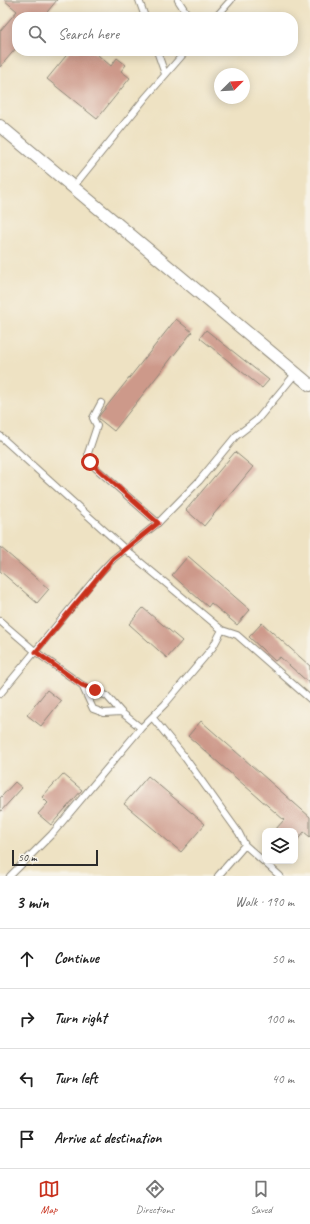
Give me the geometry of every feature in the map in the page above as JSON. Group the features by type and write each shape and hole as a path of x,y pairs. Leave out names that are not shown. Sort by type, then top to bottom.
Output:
{"street":[{"path":"0,126 310,385"}],"lane":[{"path":"139,0 143,12"},
{"path":"178,0 186,12"},
{"path":"220,12 231,0"},
{"path":"159,56 165,74"},
{"path":"73,187 181,56"},
{"path":"0,694 99,574 113,559 158,523 198,481 236,436 257,420 296,373"},
{"path":"101,403 93,418 97,426 88,453 90,462 158,523"},
{"path":"0,436 126,550 222,630 237,635 310,699"},
{"path":"0,621 36,652 82,685 107,696 120,712 141,728"},
{"path":"10,876 57,828 141,728 213,647 222,630"},
{"path":"82,685 93,709 104,713 120,712"},
{"path":"152,717 183,755 239,833 245,845 280,876"},
{"path":"218,876 245,845"}],"building":[{"path":"4,0 57,0 47,12 16,12 17,11"},
{"path":"12,17 12,53 0,67 0,31"},
{"path":"66,56 99,56 111,66 117,58 126,65 121,71 130,78 97,119 47,79"},
{"path":"176,319 192,332 114,431 99,419 99,416"},
{"path":"206,330 269,380 262,388 200,338"},
{"path":"235,452 253,467 204,526 186,510"},
{"path":"0,547 49,589 37,603 0,571"},
{"path":"188,556 250,610 237,625 211,603 208,607 172,575"},
{"path":"143,608 182,641 167,658 129,624"},
{"path":"262,623 310,666 310,684 280,657 275,661 249,637"},
{"path":"47,690 61,701 41,726 27,715"},
{"path":"201,721 310,817 310,837 304,832 298,839 298,828 277,828 284,820 188,736"},
{"path":"63,774 82,790 51,825 38,814 48,803 42,797"},
{"path":"148,776 205,824 181,852 124,804"},
{"path":"15,782 22,788 0,812 0,798"}],"route":[{"path":"90,462 158,523 113,559 99,574 36,652 82,685 95,690"}]}
